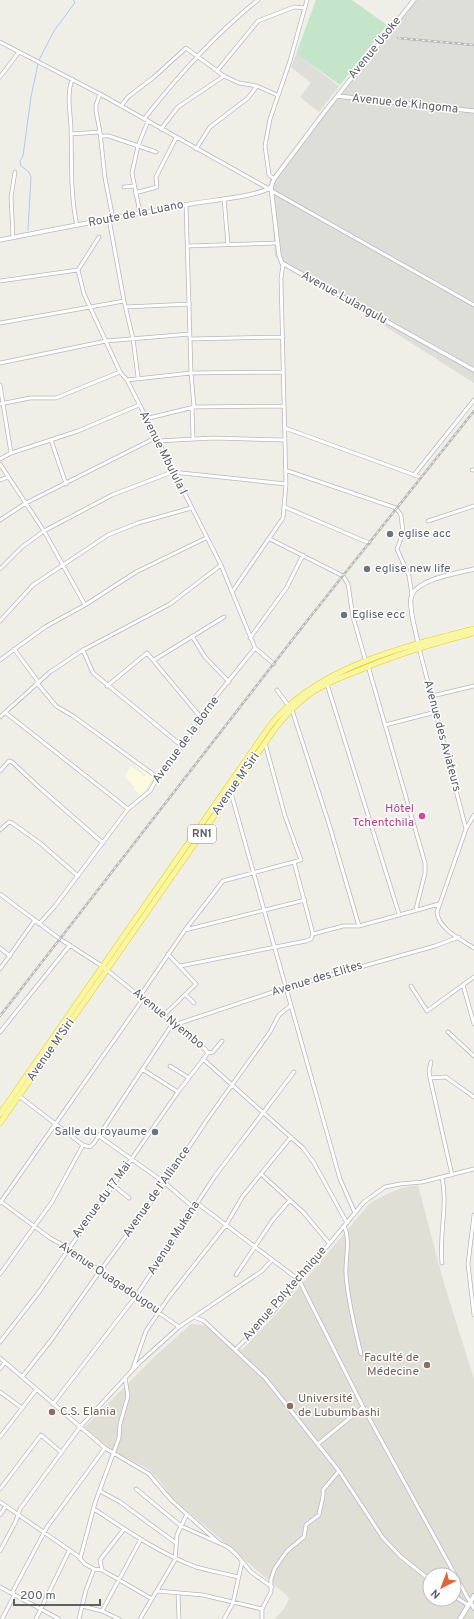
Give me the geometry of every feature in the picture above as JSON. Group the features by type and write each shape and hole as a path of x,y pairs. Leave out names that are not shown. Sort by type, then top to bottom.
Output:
{"highway":[{"name":"Avenue M'Siri","path":"0,1123 189,845 272,729 290,707 313,686 419,645 473,631"},
{"name":"Avenue M'Siri","path":"290,707 327,684 367,664"},
{"name":"Avenue M'Siri","path":"0,1114 230,793 265,743 272,729"}],"main road":[{"path":"460,1619 474,1596"}],"street":[{"path":"144,119 197,58 235,19 258,0"},
{"path":"274,179 269,175 265,146 277,95 290,61 307,0"},
{"name":"Avenue Usoke","path":"271,189 274,179 337,96 414,0"},
{"path":"216,71 258,21 294,7 305,8"},
{"path":"0,42 100,94 176,138 271,189 474,305"},
{"path":"121,106 128,97 154,77 184,48 224,76 238,83 258,86 277,95"},
{"path":"0,77 19,52"},
{"path":"160,129 178,107 224,76"},
{"path":"72,79 69,95 71,134 70,185 77,226"},
{"path":"196,149 210,126 248,98 258,86"},
{"path":"100,94 96,108 101,134 104,178 125,307 133,339 138,378"},
{"name":"Avenue de Kingoma","path":"337,96 474,111"},
{"path":"140,213 132,173 138,146 148,122"},
{"path":"71,134 101,134 156,152"},
{"path":"135,194 157,187 156,177 176,138"},
{"path":"13,237 11,197 15,172"},
{"path":"124,187 134,186"},
{"path":"232,592 270,540 283,518 285,508 286,484 281,278 283,264 279,258 271,189"},
{"name":"Route de la Luano","path":"0,240 271,189"},
{"path":"224,199 228,244"},
{"path":"186,204 193,438"},
{"path":"0,281 78,270 99,237"},
{"path":"188,246 278,244"},
{"name":"Avenue Lulangulu","path":"283,264 474,370"},
{"name":"Avenue Mbulula I","path":"78,270 82,289 92,307 120,372 127,380 172,472 221,565 250,638 255,648 274,664"},
{"path":"0,323 124,301"},
{"path":"125,307 190,304"},
{"path":"0,363 106,341 190,334"},
{"path":"190,339 282,337"},
{"path":"1,403 30,398 56,398 120,372"},
{"path":"127,380 191,373 283,372"},
{"path":"0,385 1,403 11,453"},
{"path":"414,475 474,400"},
{"path":"0,459 11,453 92,426 139,405"},
{"path":"146,419 193,407 284,406"},
{"path":"285,428 420,478"},
{"path":"0,520 26,503 156,440 193,438 284,440"},
{"path":"51,440 66,484"},
{"path":"0,464 44,531 84,605"},
{"path":"285,470 396,508 401,515 402,530 397,551 409,576 412,595 411,605 419,645"},
{"path":"0,569 22,547 44,531 112,495 172,472 286,484"},
{"path":"0,480 8,477"},
{"path":"428,522 474,506"},
{"path":"0,621 33,585 62,564 119,530 191,508"},
{"path":"285,508 369,543"},
{"path":"0,660 45,627 84,605 136,572 206,538"},
{"path":"270,540 343,576 347,581 353,617 425,863 426,873 416,909"},
{"path":"250,638 287,587 303,555"},
{"path":"0,717 50,672 83,650 170,604 221,565"},
{"path":"412,595 419,587 429,581 474,569"},
{"path":"154,660 224,617"},
{"path":"192,636 205,657 229,682"},
{"name":"Avenue des Aviateurs","path":"419,645 466,828"},
{"name":"Avenue de la Borne","path":"39,924 78,876 128,809 147,794 157,777 203,720 206,709 255,648"},
{"path":"14,649 37,680 37,683 56,706 73,716 157,777"},
{"path":"83,650 93,673 182,746"},
{"path":"107,686 146,653 154,660 203,720"},
{"path":"327,684 399,914"},
{"path":"432,696 474,686"},
{"path":"277,690 290,707 329,824 358,926"},
{"path":"385,725 436,712"},
{"path":"6,713 128,809"},
{"path":"140,996 185,930 223,881 301,860 302,858 285,816 265,743"},
{"path":"0,771 9,761 12,762 103,843"},
{"path":"230,793 340,1179 355,1213"},
{"path":"474,815 466,828 437,912 438,920 474,948"},
{"path":"0,830 11,822 40,843 78,876"},
{"path":"180,966 309,940 313,937 305,900 294,862"},
{"name":"Avenue Nyembo","path":"0,894 39,924 104,968 205,1049 208,1053 203,1059 264,1112 311,1158 346,1224 348,1233 346,1274 350,1308 361,1354"},
{"path":"185,930 305,900"},
{"path":"313,934 343,926 358,926 416,909 439,904"},
{"path":"0,969 35,920"},
{"name":"Avenue des Elites","path":"176,1025 285,988 435,946 458,937"},
{"path":"0,1032 70,946"},
{"path":"0,948 10,956"},
{"path":"164,1015 196,984 168,954"},
{"path":"411,986 427,1011 474,977"},
{"path":"463,985 474,1024"},
{"path":"186,995 194,1003"},
{"path":"0,1202 143,999"},
{"name":"Avenue de l'Alliance","path":"22,1377 52,1339 165,1183 270,1032 280,1013 290,1006"},
{"path":"19,1096 55,1122 83,1145 91,1146 169,1029 176,1025"},
{"path":"448,1032 474,1056"},
{"path":"208,1053 213,1052 222,1041"},
{"name":"Avenue du 17 Mai","path":"0,1342 39,1292 68,1248 203,1059"},
{"path":"431,1062 429,1071 430,1078 452,1174"},
{"path":"170,1066 189,1078"},
{"path":"142,1069 178,1092"},
{"name":"Avenue Mukena","path":"53,1404 136,1296 214,1176 294,1072"},
{"path":"430,1078 446,1077 474,1097"},
{"path":"99,1136 165,1183 194,1208"},
{"path":"132,1371 146,1331 160,1313 176,1287 226,1225 241,1199 291,1137"},
{"path":"0,1274 52,1202 83,1145"},
{"name":"Avenue Polytechnique","path":"422,1574 400,1556 383,1538 339,1471 318,1444 263,1376 236,1349 271,1314 364,1202 380,1189 400,1184 422,1182 474,1169"},
{"path":"261,1174 307,1217 329,1243"},
{"path":"442,1177 444,1192 440,1248 442,1263"},
{"path":"114,1185 129,1198"},
{"path":"236,1275 276,1216 290,1200"},
{"name":"Avenue Ouagadougou","path":"0,1202 50,1238 68,1248 179,1327"},
{"path":"197,1203 299,1280 363,1407 469,1604"},
{"path":"474,1214 468,1264 474,1315"},
{"path":"0,1552 16,1521 20,1508 80,1427 125,1378 179,1327 220,1301 262,1271 272,1260"},
{"path":"194,1317 202,1318 236,1349"},
{"path":"0,1358 105,1448 144,1469 171,1500 219,1543"},
{"path":"0,1369 5,1362"},
{"path":"80,1559 94,1509 114,1454 128,1398 125,1378"},
{"path":"0,1437 36,1390"},
{"path":"0,1392 22,1408"},
{"path":"318,1444 363,1407"},
{"path":"0,1489 40,1435 61,1452"},
{"path":"2,1619 14,1596 13,1592 56,1512 105,1448"},
{"path":"262,1619 262,1609 272,1587 270,1578 275,1568 287,1551 304,1537 306,1525 319,1515 320,1505 324,1496 323,1490 339,1471"},
{"path":"136,1489 181,1526 219,1543 236,1554 242,1562 272,1587"},
{"path":"100,1491 120,1502 176,1543"},
{"path":"0,1502 76,1555 85,1564 94,1569 102,1570 152,1599"},
{"path":"0,1515 6,1506"},
{"path":"94,1509 124,1529 175,1558 196,1566 238,1577"},
{"path":"140,1619 175,1558 176,1543 181,1526 187,1514"},
{"path":"102,1570 100,1560 124,1529"},
{"path":"102,1611 141,1539"},
{"path":"36,1619 69,1551"},
{"path":"224,1619 233,1603 242,1562"},
{"path":"79,1619 94,1569"},
{"path":"0,1587 14,1596 59,1619"},
{"path":"157,1590 203,1594 233,1603 262,1609"},
{"path":"178,1593 179,1619"},
{"path":"462,1600 474,1608"},
{"path":"82,1606 102,1611 119,1619"}],"shaded area":[{"path":"316,0 352,0 387,25 340,85 296,54"},
{"path":"417,0 474,0 474,383 275,256 270,179"},
{"path":"296,54 339,86 319,112 300,97 311,83 291,67"},
{"path":"136,764 150,773 153,778 142,796 134,789 135,787 125,776 131,766 145,777 146,775 135,765"},
{"name":"Université de Lubumbashi","path":"418,1185 443,1280 474,1379 474,1619 275,1619 283,1610 289,1599 286,1595 170,1496 160,1481 148,1469 111,1450 85,1427 152,1359 191,1324 203,1325 217,1332 242,1350 278,1312 370,1203 384,1195 402,1188"}],"waterway":[{"path":"39,60 54,31 74,4 75,2 73,0"},
{"path":"28,230 31,177 29,172 21,166 20,161 23,156 31,97 38,64"}],"railway":[{"path":"398,38 474,45"},
{"path":"0,1016 303,626 474,411"}],"place":[{"name":"eglise acc","path":"390,534"},
{"name":"eglise new life","path":"367,569"},
{"name":"Eglise ecc","path":"344,615"},
{"name":"Hôtel Tchentchila","path":"422,816"},
{"name":"Salle du royaume","path":"155,1132"},
{"name":"Faculté de Médecine","path":"427,1365"},
{"name":"Université de Lubumbashi","path":"290,1406"},
{"name":"C.S. Elania","path":"52,1412"}]}
